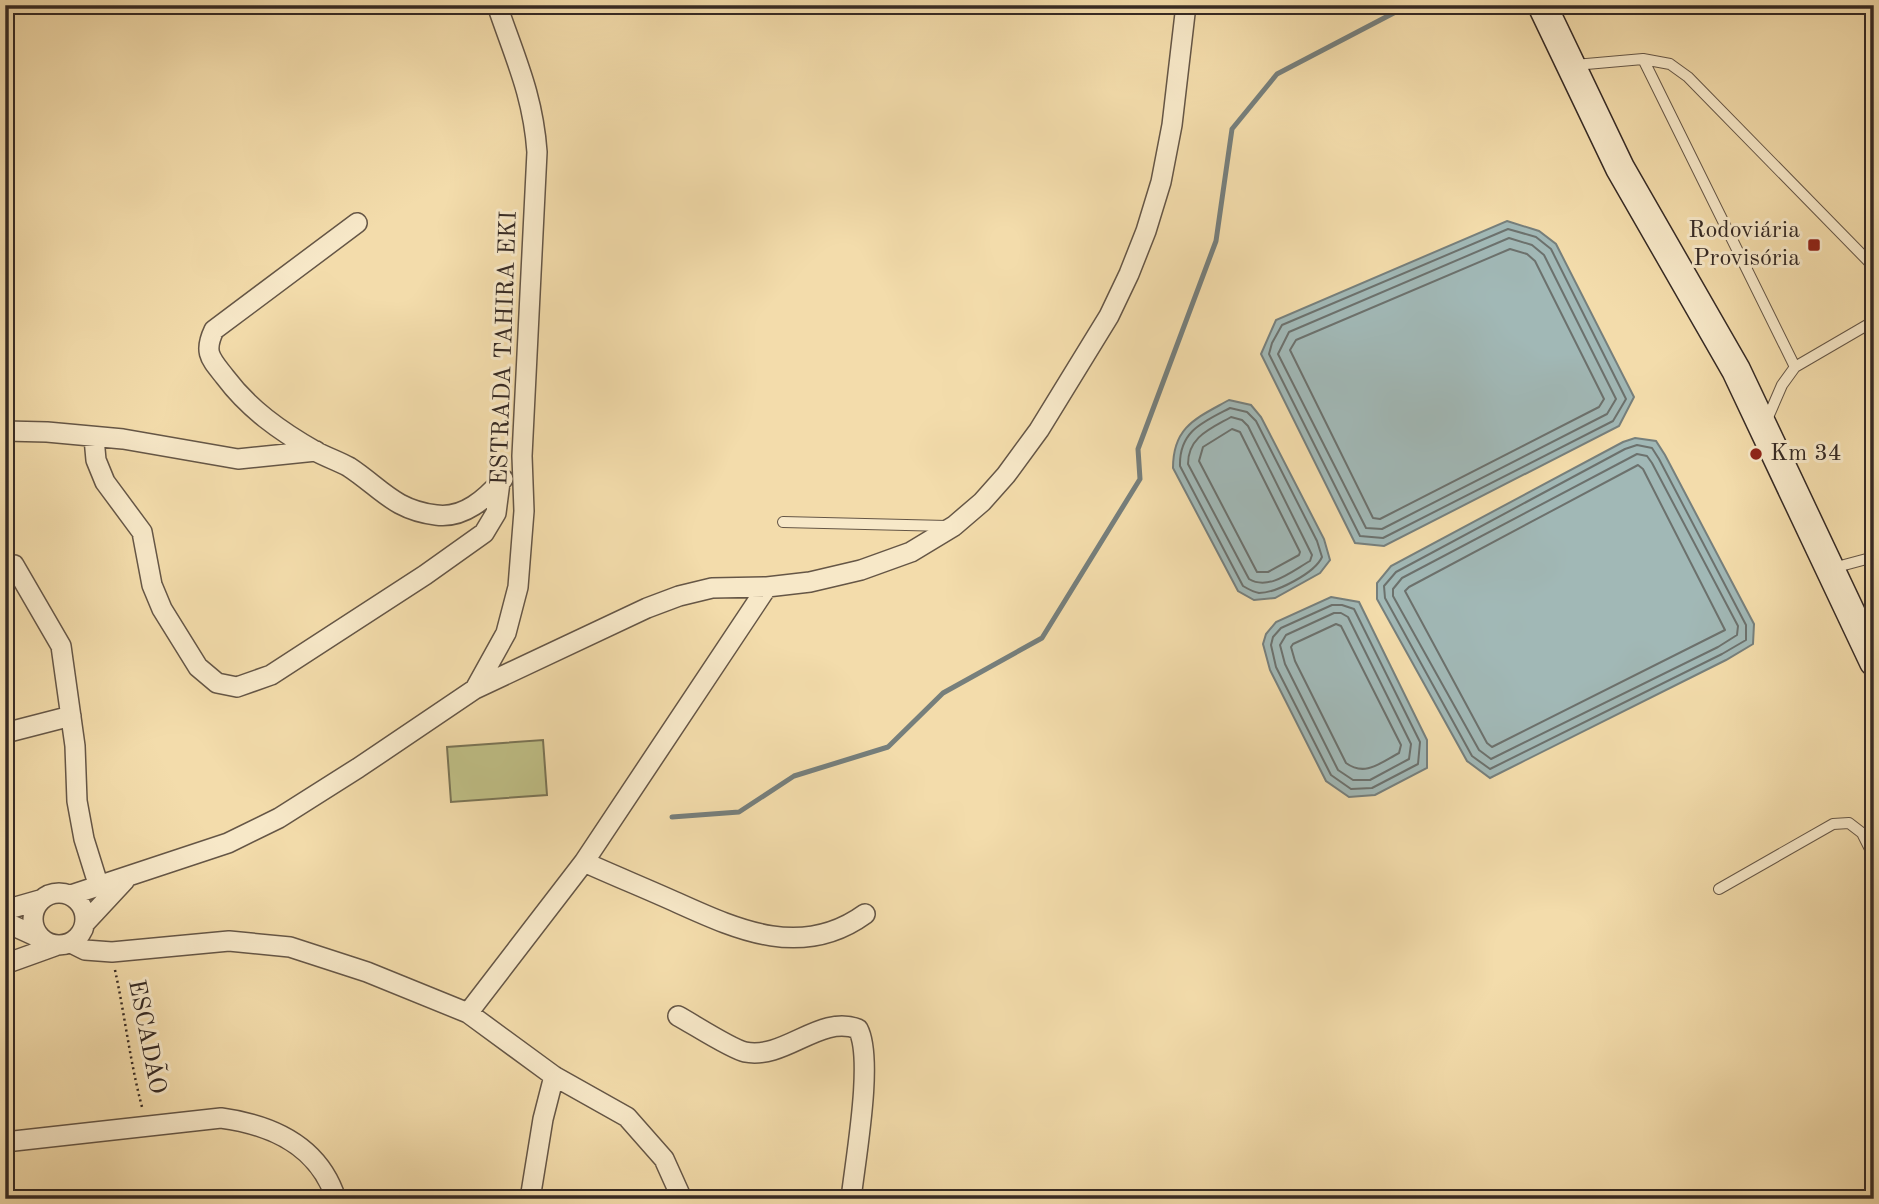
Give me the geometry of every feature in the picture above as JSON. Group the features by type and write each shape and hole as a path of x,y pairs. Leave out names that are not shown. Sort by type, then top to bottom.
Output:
{"street":[{"name":"ESTRADA TAHIRA EKI","path":"475,689 506,633 518,587 524,510 522,456 536,142 535,121 524,80 497,5"},
{"path":"5,910 40,901 55,893 71,895 99,887 228,844 279,818 475,689 613,622 679,596 712,588 767,587 810,582 860,570 911,552 954,526 982,502 1006,475 1039,430 1109,316 1129,274 1161,182 1172,125 1186,5"},
{"path":"1545,12 1620,168 1736,370 1874,662"},
{"path":"356,223 214,330 207,343 209,356 238,395 271,424 316,452 348,467 399,506 438,516 470,510 500,482 522,456"},
{"path":"5,431 123,439 239,459 316,452"},
{"path":"94,438 96,460 105,482 142,531 152,585 162,609 198,667 218,683 237,687 271,675 425,575 484,533 496,513 500,482"},
{"path":"15,565 61,646 75,747 77,801 84,839 99,887"},
{"path":"468,1013 584,862 767,587"},
{"path":"5,733 71,716"},
{"path":"584,862 750,933 782,938 818,936 848,926 865,914"},
{"path":"85,923 127,878"},
{"path":"5,964 83,931 83,907 71,895"},
{"path":"40,901 33,915 35,932 55,942"},
{"path":"5,922 55,942 85,950 112,952 229,941 290,947 367,972 468,1013 554,1076 626,1117 664,1159 682,1199"},
{"path":"678,1016 744,1052 766,1052 839,1024 858,1029 864,1040 865,1063 851,1199"},
{"path":"530,1199 543,1119 554,1076"},
{"path":"5,1142 221,1118 250,1122 281,1135 309,1153 330,1180 336,1199"}],"lane":[{"path":"1571,65 1643,59 1670,64 1688,77 1874,267"},
{"path":"1643,59 1795,367"},
{"path":"1769,415 1782,385 1795,367 1874,321"},
{"path":"783,522 954,526"},
{"path":"1829,569 1874,557"},
{"path":"1719,889 1833,824 1849,823 1862,833 1874,857"}],"path":[{"name":"ESCADÃO","path":"112,952 126,1020 131,1065 148,1127"}],"green space":[{"path":"543,740 547,795 451,802 447,747"}],"water":[{"path":"1507,221 1539,231 1556,244 1634,397 1619,426 1384,546 1355,543 1261,354 1276,320"},
{"path":"1229,400 1251,405 1261,417 1324,539 1330,560 1320,573 1275,598 1254,600 1238,591 1173,468 1177,442 1182,433 1197,418"},
{"path":"1635,438 1656,441 1665,455 1754,624 1753,644 1490,778 1467,761 1377,599 1377,583 1391,566"},
{"path":"1331,597 1359,602 1427,740 1427,768 1375,795 1349,797 1326,781 1270,670 1263,644 1266,634 1276,622"}],"waterway":[{"path":"672,817 739,812 794,776 888,747 943,693 1042,638 1140,479 1138,449 1216,241 1232,129 1277,74 1409,5"},
{"path":"1438,5 1456,11 1471,5"}],"place":[{"name":"Rodoviária Provisória","path":"1814,245"},
{"name":"Km 34","path":"1756,454"}]}
